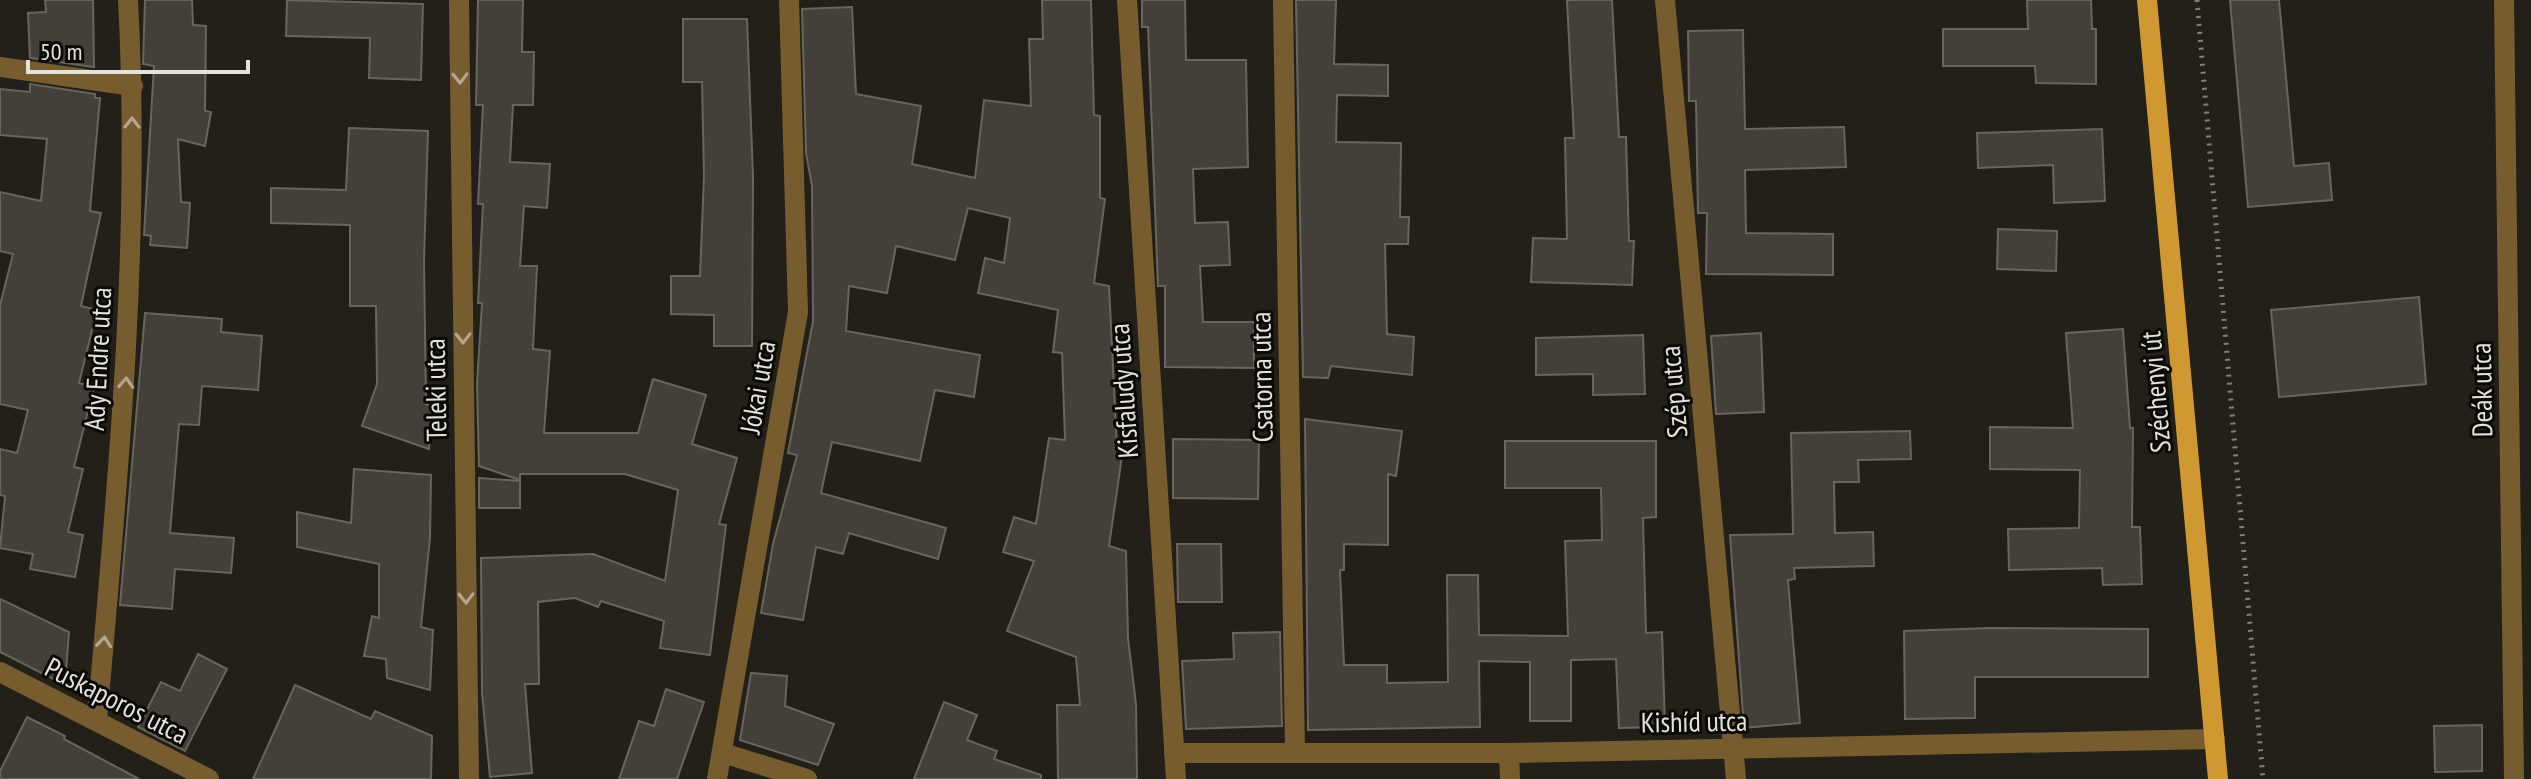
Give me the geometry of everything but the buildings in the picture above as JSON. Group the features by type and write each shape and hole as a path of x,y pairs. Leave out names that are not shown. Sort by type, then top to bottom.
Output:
{"main road":[{"name":"Széchenyi út","path":"2147,0 2218,779"}],"street":[{"name":"Ady Endre utca","path":"97,720 126,385 133,86 128,0"},
{"name":"Teleki utca","path":"459,0 469,779"},
{"name":"Jókai utca","path":"717,779 798,312 789,0"},
{"name":"Kisfaludy utca","path":"1127,0 1176,779"},
{"name":"Csatorna utca","path":"1283,0 1295,753"},
{"name":"Szép utca","path":"1665,0 1736,779"},
{"name":"Deák utca","path":"2504,0 2514,779"},
{"path":"0,67 133,86"},
{"name":"Puskaporos utca","path":"0,672 209,779"},
{"name":"Kishíd utca","path":"1174,753 1509,753 2215,739"},
{"path":"723,753 807,779"},
{"path":"1509,753 1510,779"}],"path":[{"path":"2197,0 2263,779"}]}
